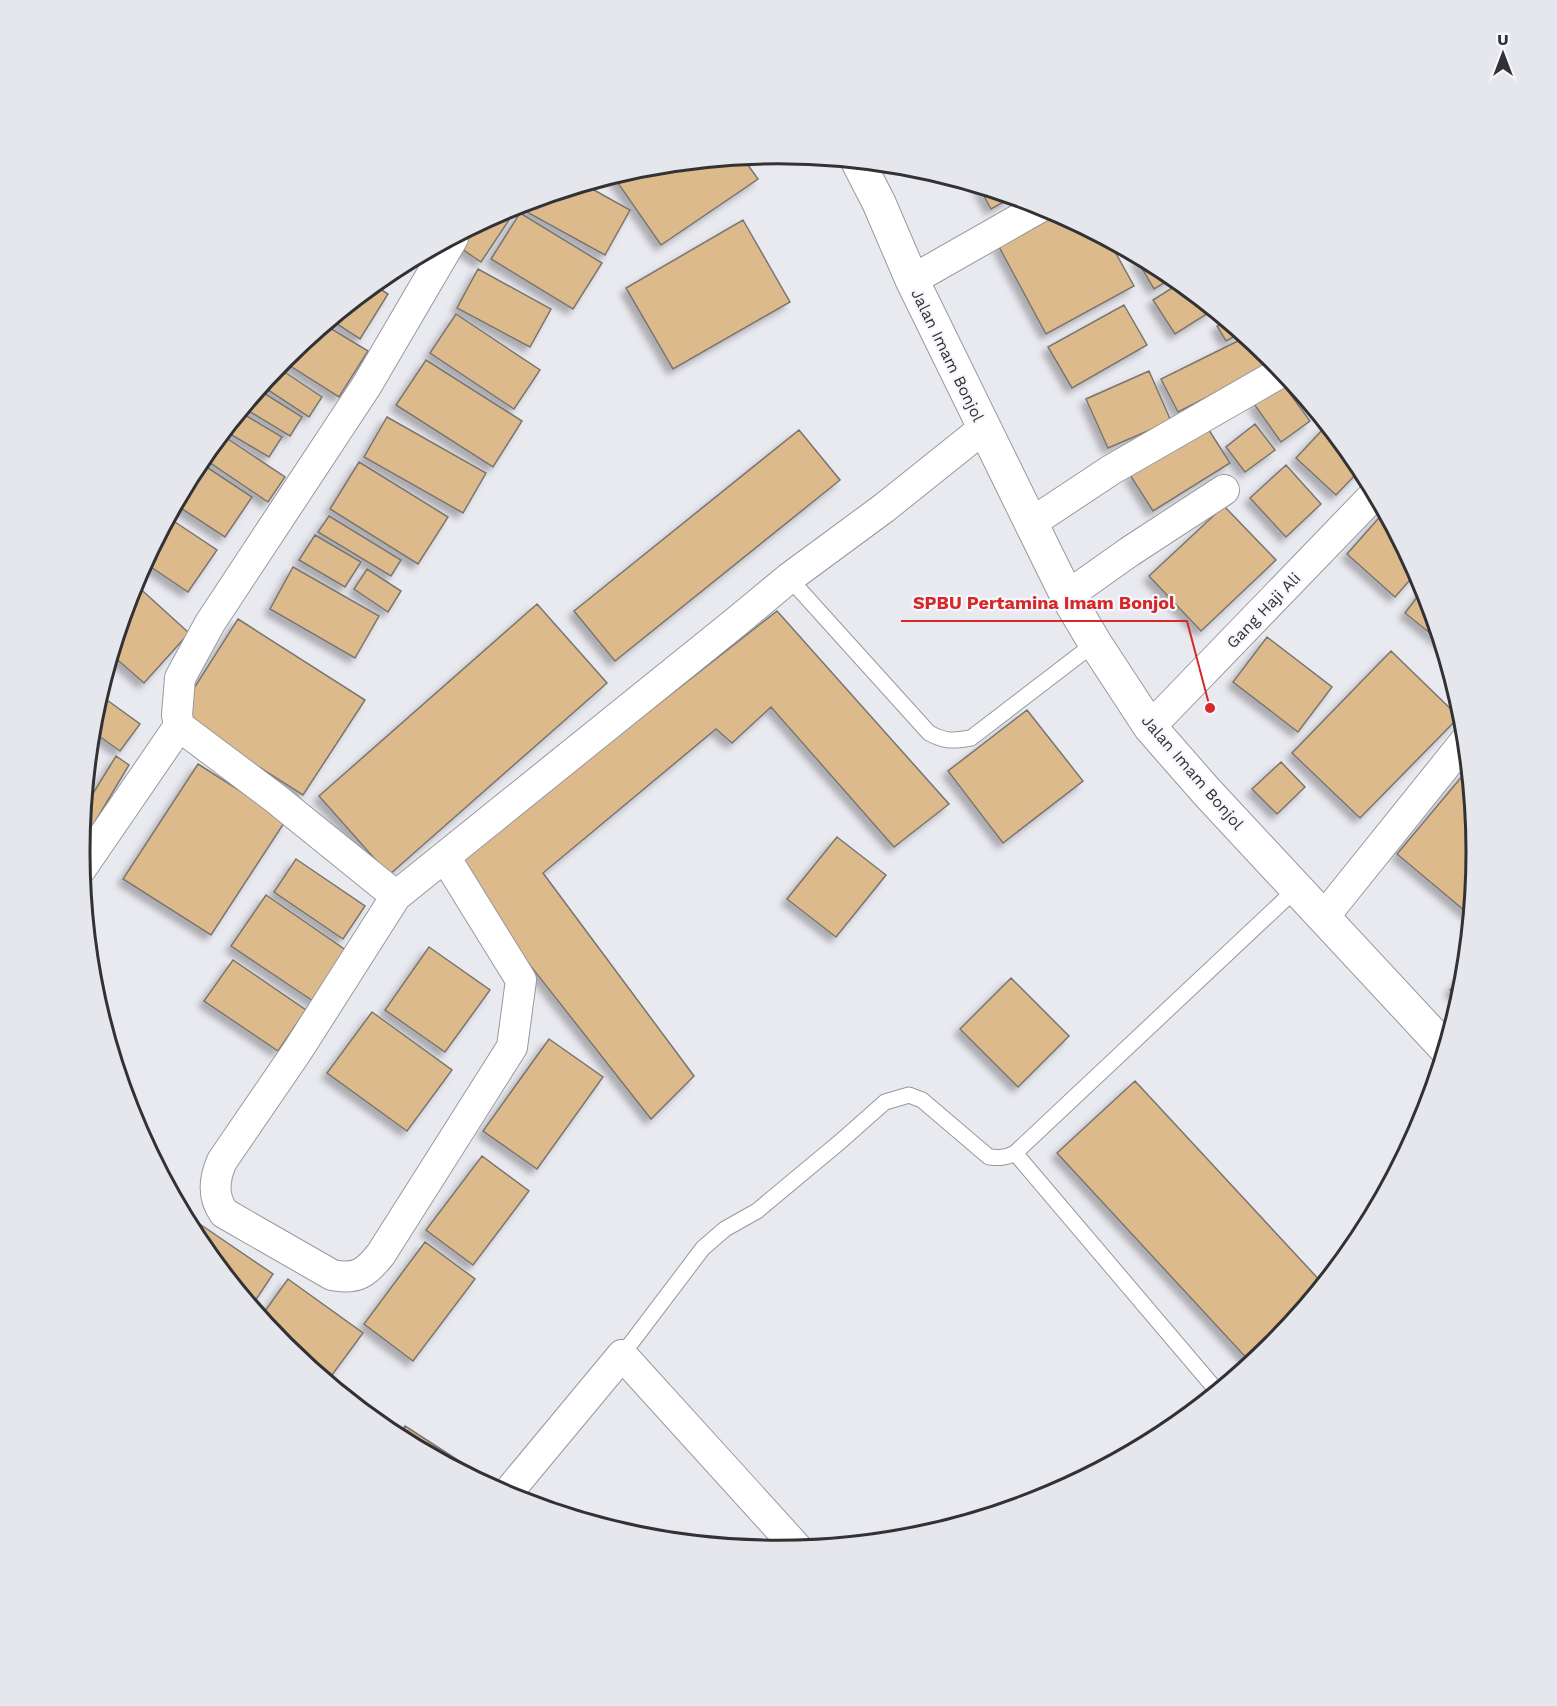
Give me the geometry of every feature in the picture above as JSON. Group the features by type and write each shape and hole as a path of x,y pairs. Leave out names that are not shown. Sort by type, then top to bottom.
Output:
{"main road":[{"name":"Jalan Imam Bonjol","path":"862,169 912,280 1067,596 1150,727 1206,792 1440,1043"}],"street":[{"path":"912,280 1030,213"},
{"path":"396,896 275,798 179,726 177,715 180,678 210,623 367,385 445,251"},
{"path":"1031,524 1111,470 1274,376"},
{"path":"445,857 521,980 512,1047 370,1268 358,1275 346,1278 332,1275 224,1213 217,1199 216,1174 222,1161 298,1050 396,896 789,578 884,508 984,428"},
{"path":"1067,596 1224,490"},
{"name":"Gang Haji Ali","path":"1150,727 1369,500"},
{"path":"90,856 179,726"},
{"path":"1323,918 1459,749"},
{"path":"512,1488 622,1355 791,1541"}],"lane":[{"path":"789,578 929,733 941,739 955,741 971,738 1095,643"},
{"path":"622,1355 704,1248 725,1229 756,1210 842,1141 885,1102 909,1095 922,1100 989,1157 1007,1157 1015,1153 1296,889"},
{"path":"1015,1153 1213,1386"}],"building":[{"path":"748,165 758,179 661,245 618,184 689,170"},
{"path":"594,190 630,210 605,255 527,212"},
{"path":"984,196 1003,202 991,209"},
{"path":"522,214 602,263 573,309 491,259 518,216"},
{"path":"1046,219 1116,253 1134,286 1046,334 998,245"},
{"path":"509,220 481,262 459,247 462,242"},
{"path":"743,220 790,302 673,369 626,288"},
{"path":"478,269 551,309 530,347 457,308"},
{"path":"1142,269 1164,283 1154,289"},
{"path":"1171,288 1207,314 1175,334 1153,300"},
{"path":"383,290 388,294 360,339 338,324"},
{"path":"1124,305 1147,345 1072,388 1048,347"},
{"path":"456,314 540,370 514,409 430,353"},
{"path":"1220,325 1234,337 1226,341 1217,326"},
{"path":"332,329 368,351 339,397 291,367"},
{"path":"1238,341 1266,367 1178,412 1161,379"},
{"path":"426,360 522,421 493,467 396,405"},
{"path":"1149,371 1171,421 1108,448 1086,399"},
{"path":"286,373 322,397 309,417 269,391"},
{"path":"1282,384 1310,421 1281,442 1254,404"},
{"path":"266,394 302,417 290,436 250,412"},
{"path":"247,416 282,437 269,457 231,435"},
{"path":"387,417 486,473 463,513 364,457"},
{"path":"1255,424 1275,450 1245,472 1226,447"},
{"path":"1207,427 1230,463 1153,511 1130,475"},
{"path":"799,430 840,480 615,661 574,611"},
{"path":"1322,430 1355,476 1336,495 1296,458"},
{"path":"228,439 285,477 268,502 211,463"},
{"path":"359,462 448,517 418,564 330,509"},
{"path":"1286,465 1321,504 1286,537 1250,498"},
{"path":"208,468 252,497 225,537 182,509"},
{"path":"1224,506 1276,560 1201,631 1149,576"},
{"path":"329,516 401,560 391,576 318,532"},
{"path":"1379,517 1410,580 1395,597 1347,554"},
{"path":"175,522 217,550 188,592 152,568"},
{"path":"315,535 361,562 345,587 299,560"},
{"path":"293,567 379,616 355,658 270,609"},
{"path":"367,569 401,591 388,612 354,589"},
{"path":"142,590 189,633 144,683 118,660"},
{"path":"1417,597 1431,634 1405,613"},
{"path":"537,604 607,683 389,875 319,796"},
{"path":"777,611 949,804 894,847 771,707 732,743 716,729 543,873 694,1076 651,1119 452,866"},
{"path":"238,619 365,700 303,795 177,715"},
{"path":"1267,637 1332,687 1298,732 1233,682"},
{"path":"1391,651 1452,710 1454,722 1360,818 1292,753"},
{"path":"107,700 140,724 120,751 100,737"},
{"path":"1027,710 1083,781 1003,843 948,771"},
{"path":"116,756 129,765 91,829 93,794"},
{"path":"1281,762 1305,787 1277,814 1252,789"},
{"path":"198,764 286,820 211,935 123,879"},
{"path":"1462,776 1467,853 1465,911 1397,854"},
{"path":"837,837 886,875 836,937 787,899"},
{"path":"296,859 365,906 343,939 274,892"},
{"path":"266,895 350,953 316,1003 231,946"},
{"path":"429,947 490,990 445,1052 385,1010"},
{"path":"233,960 306,1010 278,1051 204,1001"},
{"path":"1011,978 1069,1036 1018,1087 960,1029"},
{"path":"372,1012 452,1070 407,1131 327,1073"},
{"path":"549,1039 603,1077 537,1169 483,1131"},
{"path":"1135,1081 1319,1279 1296,1307 1246,1358 1057,1153"},
{"path":"482,1156 529,1191 473,1265 426,1230"},
{"path":"198,1223 273,1274 255,1300 232,1272"},
{"path":"425,1242 475,1279 413,1361 364,1324"},
{"path":"288,1279 363,1333 332,1375 292,1340 265,1311"},
{"path":"405,1426 464,1464 434,1449 403,1429"}],"place":[{"name":"SPBU Pertamina Imam Bonjol","path":"1210,708"}]}
